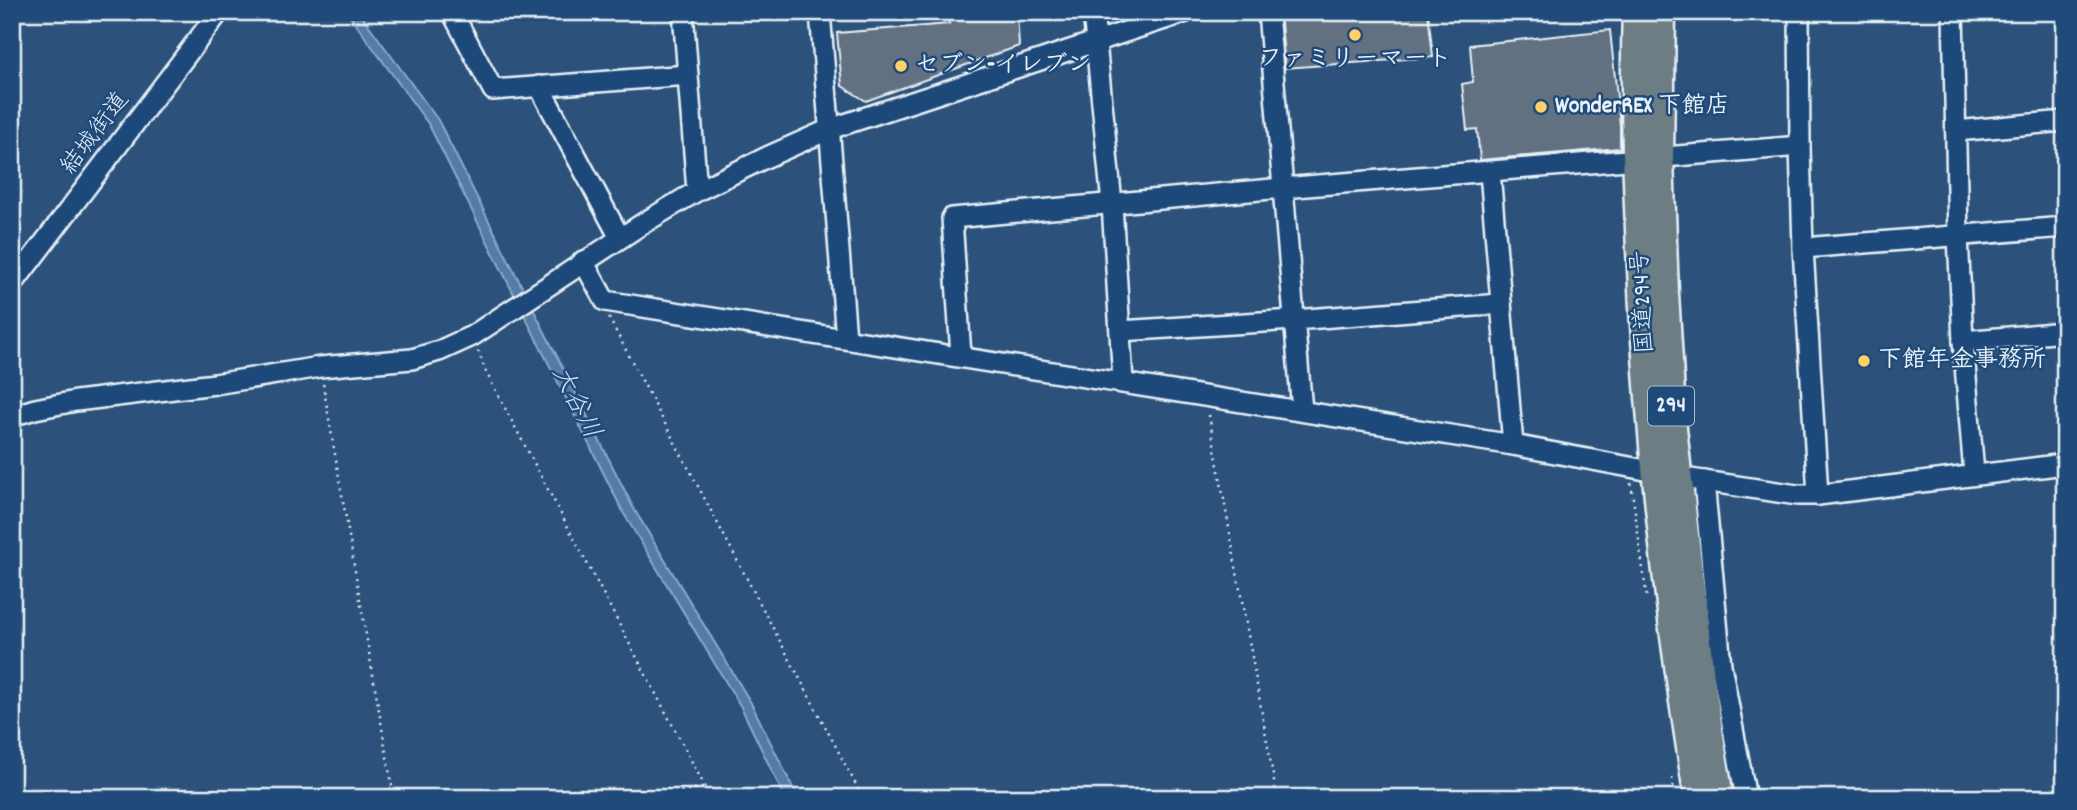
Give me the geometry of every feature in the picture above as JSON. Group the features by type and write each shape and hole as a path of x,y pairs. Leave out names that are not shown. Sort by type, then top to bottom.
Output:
{"highway":[{"name":"国道294号","path":"1637,12 1648,159"},
{"name":"国道294号","path":"1661,12 1648,159 1646,348 1679,477 1701,687 1719,798"},
{"name":"国道294号","path":"1679,477 1681,690 1699,798"}],"street":[{"name":"結城街道","path":"12,285 219,12"},
{"path":"452,12 493,90 688,75"},
{"path":"683,12 697,191"},
{"path":"820,12 846,338"},
{"path":"1093,12 1112,204 1124,382"},
{"path":"12,416 76,401 320,368 412,359 454,345 697,191 766,157 830,129 1186,12"},
{"path":"1268,12 1302,411"},
{"path":"1799,12 1803,247 1818,495"},
{"path":"1953,12 1958,236 1974,474"},
{"path":"539,86 620,238"},
{"path":"1956,131 2065,121"},
{"path":"961,356 952,218 1800,146"},
{"path":"1490,172 1513,445"},
{"path":"1803,247 2065,227"},
{"path":"576,266 605,300 1513,445 1679,477 1797,495 1818,495 2065,464"},
{"path":"1120,331 1501,304"},
{"path":"1963,341 2065,332"},
{"path":"1679,477 1721,664 1746,798"}],"path":[{"path":"605,300 609,317 863,798"},
{"path":"475,334 486,372 711,798"},
{"path":"320,368 394,798"},
{"path":"1206,398 1277,798"},
{"path":"646,798 705,787"}],"water":[{"name":"大谷川","path":"347,12 359,12 438,120 634,509 751,703 798,798 785,798 741,707 624,514 429,125"}],"building":[{"name":"セブン-イレブン","path":"948,12 1017,12 1019,46 866,101 842,86 837,33 949,24"},
{"name":"ファミリーマート","path":"1280,12 1428,12 1433,57 1285,68"},
{"name":"WonderREX 下館店","path":"1610,30 1620,148 1480,160 1477,129 1467,130 1462,84 1473,82 1470,45"}],"place":[{"name":"ファミリーマート","path":"1355,35"},
{"name":"セブン-イレブン","path":"901,66"},
{"name":"WonderREX 下館店","path":"1541,107"},
{"name":"下館年金事務所","path":"1864,361"}]}
